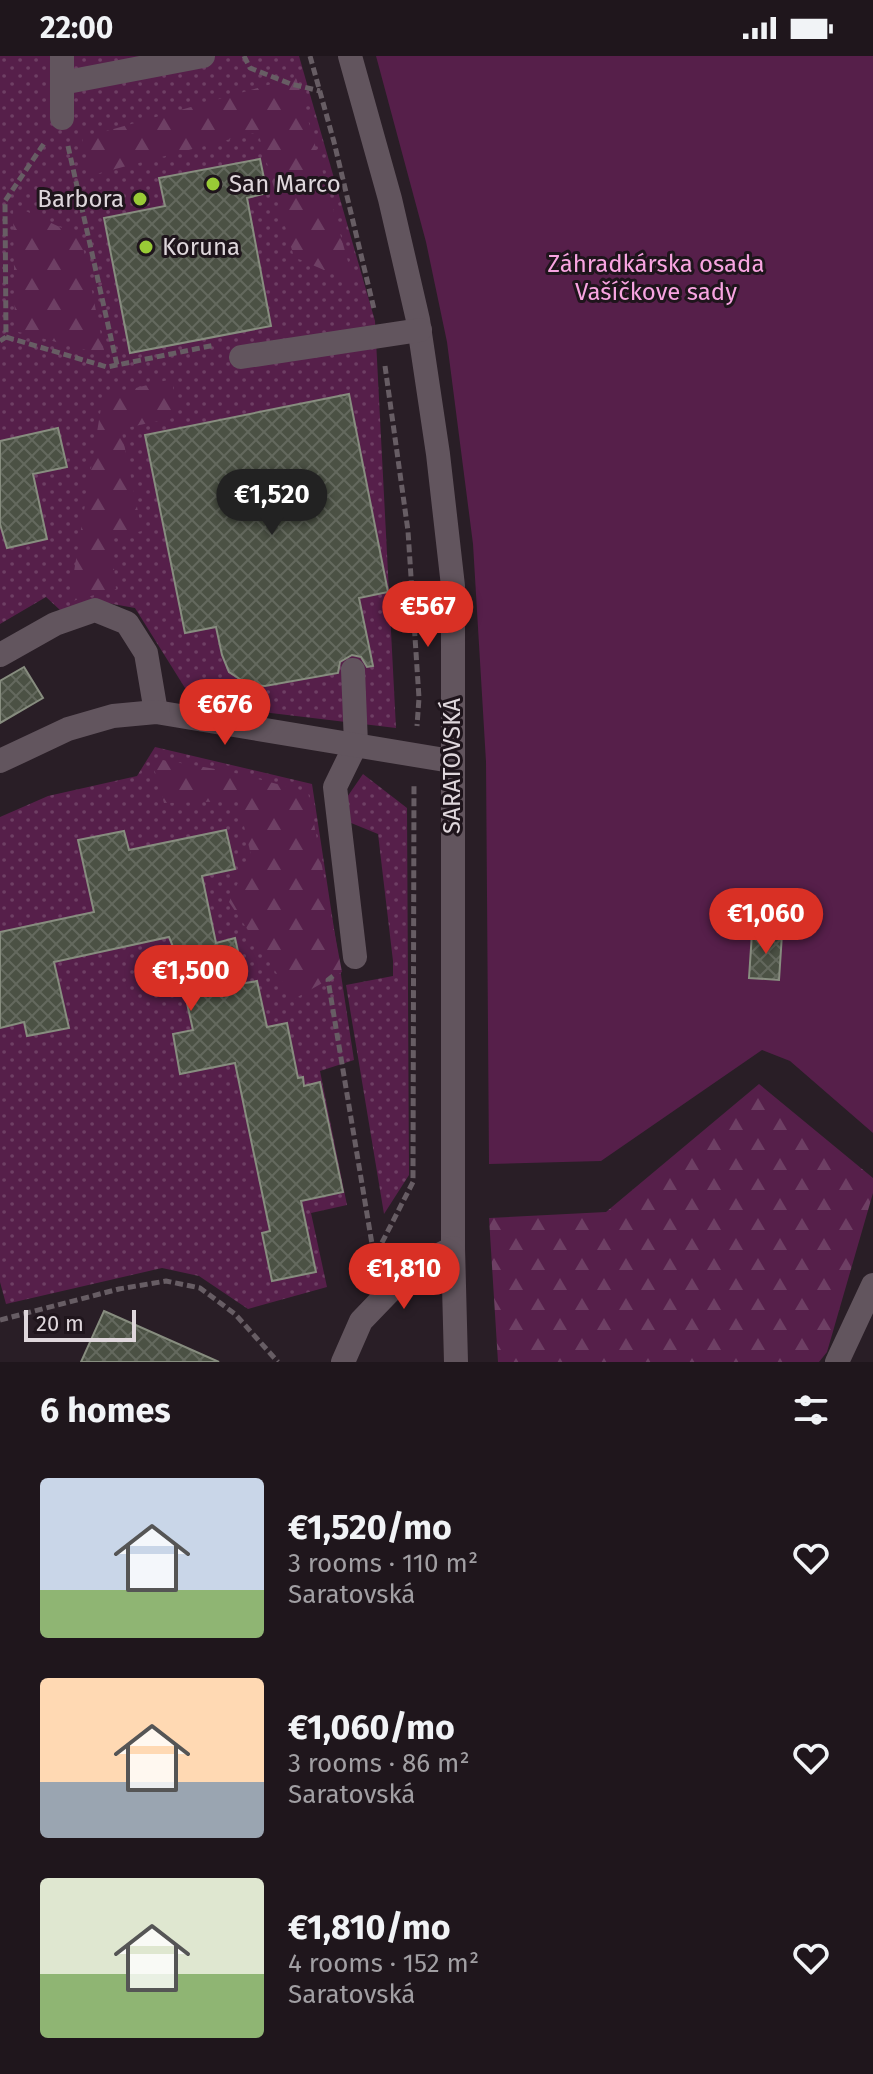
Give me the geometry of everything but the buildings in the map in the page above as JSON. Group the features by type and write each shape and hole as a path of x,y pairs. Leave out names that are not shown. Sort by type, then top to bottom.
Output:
{"street":[{"path":"62,56 62,118"},
{"path":"62,83 203,56"},
{"name":"SARATOVSKÁ","path":"350,56 390,199 420,330 453,586 451,761 456,1362"},
{"path":"241,357 420,330"},
{"path":"0,655 55,624 95,610 127,623 146,653 156,712"},
{"path":"353,670 356,744 335,787 355,957"},
{"path":"0,761 68,729 113,716 156,712 451,761"},
{"path":"343,1362 361,1321 386,1295 413,1268 453,1248"},
{"path":"837,1362 873,1285"}],"path":[{"path":"244,56 250,68 291,84 320,91"},
{"path":"310,56 380,338 390,391 408,531 419,698 414,754 413,1182 368,1271"},
{"path":"62,118 5,201 3,339 107,367 227,343 241,357"},
{"path":"62,118 117,365"},
{"path":"355,957 328,980 374,1258"},
{"path":"0,1320 119,1289 166,1281 200,1288 235,1314 278,1362"}],"green space":[{"path":"0,56 299,56 375,321 396,728 195,704 135,608 107,603 60,610 46,597 0,624"},
{"name":"Záhradkárska osada Vašíčkove sady","path":"376,56 873,56 873,1133 790,1061 762,1050 601,1161 489,1164 486,762 473,544 447,342 426,242"},
{"path":"296,77 354,283 294,257 258,132 92,175 82,138"},
{"path":"13,205 81,237 105,355 15,331"},
{"path":"172,379 177,417 121,429 142,531 111,538 116,589 69,602 103,396"},
{"path":"155,747 312,784 354,1060 320,1071 347,1205 311,1213 327,1287 248,1309 199,1276 162,1268 6,1304 0,1282 0,817 48,796 137,776"},
{"path":"151,758 227,771 308,792 342,972 294,999 229,902 251,855 238,801 164,803"},
{"path":"363,774 407,808 409,1175 384,1214 346,985 393,976 378,834 334,816"},
{"path":"759,1084 873,1178 873,1193 827,1352 819,1362 498,1362 489,1218 606,1212"}],"place":[{"name":"San Marco","path":"213,184"},
{"name":"Barbora","path":"140,199"},
{"name":"Koruna","path":"146,247"}]}
